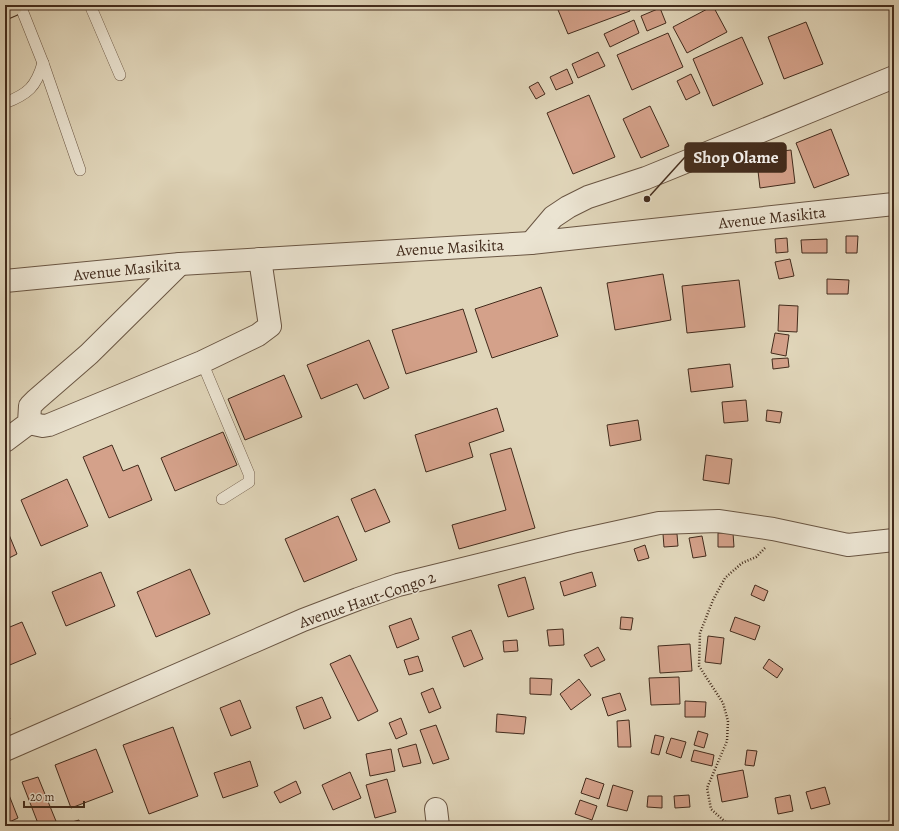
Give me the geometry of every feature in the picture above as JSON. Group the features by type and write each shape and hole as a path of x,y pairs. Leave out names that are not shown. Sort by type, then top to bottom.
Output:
{"main road":[{"path":"5,8 12,5"}],"street":[{"path":"531,242 553,217 568,207 588,198 646,178 894,77"},
{"name":"Avenue Masikita","path":"5,281 180,264 531,242 894,204"},
{"path":"29,422 43,426 49,425 202,362 258,335 270,326 260,259"},
{"path":"5,441 29,422 30,406 89,354 180,264"},
{"name":"Avenue Haut-Congo 2","path":"5,750 303,620 398,585 572,542 659,523 718,521 773,529 848,545 894,540"}],"lane":[{"path":"20,5 43,63 80,170"},
{"path":"90,5 120,75"},
{"path":"5,103 21,96 33,87 39,77 43,63"},
{"path":"202,362 249,474 249,482 222,499"}],"path":[{"path":"730,826 711,809 707,788 727,741 728,721 723,703 700,666 700,633 713,600 725,578 742,563 756,557 765,549 773,529"}],"building":[{"path":"556,5 628,5 630,11 568,34"},
{"path":"713,6 727,32 687,53 673,27"},
{"path":"660,8 666,23 647,31 641,16"},
{"path":"634,20 639,33 610,47 604,34"},
{"path":"806,22 823,64 784,79 768,37"},
{"path":"668,33 683,67 632,90 617,55"},
{"path":"742,37 763,84 713,106 693,59"},
{"path":"598,52 605,66 578,78 572,64"},
{"path":"567,69 573,83 556,90 550,77"},
{"path":"691,74 700,93 686,100 677,81"},
{"path":"538,82 545,94 536,99 529,87"},
{"path":"589,95 615,157 573,174 547,113"},
{"path":"650,106 669,146 641,158 623,119"},
{"path":"831,129 849,175 814,188 796,143"},
{"path":"791,150 795,183 760,188 756,154"},
{"path":"846,236 858,236 857,253 846,253"},
{"path":"787,238 788,252 776,253 775,239"},
{"path":"827,239 827,253 802,253 801,240"},
{"path":"790,259 794,276 779,279 775,262"},
{"path":"663,274 671,320 615,330 607,283"},
{"path":"827,279 849,280 848,294 827,294"},
{"path":"739,280 745,327 687,333 682,286"},
{"path":"541,287 558,336 492,358 475,309"},
{"path":"779,305 798,306 797,332 778,331"},
{"path":"463,309 477,352 406,374 392,330"},
{"path":"775,333 789,335 786,356 771,353"},
{"path":"369,340 389,388 364,399 357,384 321,399 307,365"},
{"path":"788,358 789,367 773,369 772,359"},
{"path":"730,364 733,387 691,392 688,369"},
{"path":"284,375 302,417 245,440 228,399"},
{"path":"746,400 748,421 724,423 722,402"},
{"path":"497,408 504,431 469,443 473,457 426,472 415,435"},
{"path":"767,410 782,412 780,423 766,421"},
{"path":"638,420 641,440 610,446 607,425"},
{"path":"223,432 237,465 175,491 161,458"},
{"path":"112,445 123,471 138,465 152,500 109,518 83,457"},
{"path":"511,448 535,528 459,549 452,525 506,510 490,454"},
{"path":"706,455 732,459 729,484 703,480"},
{"path":"67,479 88,526 41,546 21,500"},
{"path":"375,489 390,522 365,532 351,499"},
{"path":"338,516 357,560 304,582 285,539"},
{"path":"5,525 17,554 5,560"},
{"path":"718,533 733,533 734,547 718,547"},
{"path":"663,534 677,534 678,546 664,547"},
{"path":"702,536 706,556 693,558 689,538"},
{"path":"645,545 649,558 638,561 634,549"},
{"path":"190,569 210,614 156,637 137,592"},
{"path":"101,572 115,606 66,626 52,592"},
{"path":"592,572 596,586 564,596 560,582"},
{"path":"525,577 534,609 508,617 498,585"},
{"path":"755,585 768,591 764,601 751,595"},
{"path":"621,617 633,618 631,630 620,629"},
{"path":"735,617 760,626 755,640 730,631"},
{"path":"411,618 419,639 397,648 389,626"},
{"path":"22,622 36,654 5,667 5,629"},
{"path":"563,629 564,645 549,646 547,630"},
{"path":"471,630 483,659 464,667 452,637"},
{"path":"708,636 724,638 721,664 705,662"},
{"path":"517,640 518,651 504,652 503,641"},
{"path":"690,644 692,671 660,673 658,646"},
{"path":"598,647 605,660 591,667 584,655"},
{"path":"350,655 378,711 358,721 330,664"},
{"path":"418,656 423,671 409,675 404,660"},
{"path":"769,659 783,669 777,678 763,668"},
{"path":"679,677 680,704 651,705 649,678"},
{"path":"530,678 552,679 551,695 530,694"},
{"path":"579,679 591,695 571,710 560,694"},
{"path":"433,688 441,708 429,713 421,693"},
{"path":"620,693 626,710 608,716 602,698"},
{"path":"322,697 331,718 304,729 296,707"},
{"path":"240,700 251,728 231,736 220,708"},
{"path":"685,701 706,702 705,717 685,717"},
{"path":"5,708 10,719 5,722"},
{"path":"497,714 526,717 524,734 496,732"},
{"path":"401,718 407,734 396,739 389,723"},
{"path":"629,720 631,747 618,747 617,721"},
{"path":"436,725 449,759 433,764 420,730"},
{"path":"173,727 198,796 149,814 123,745"},
{"path":"698,731 708,734 704,748 694,745"},
{"path":"655,735 664,737 659,755 651,753"},
{"path":"671,738 686,742 681,758 666,753"},
{"path":"416,744 421,763 403,767 398,749"},
{"path":"96,749 113,792 71,808 55,765"},
{"path":"391,749 395,771 370,776 366,754"},
{"path":"694,750 714,755 712,766 691,761"},
{"path":"747,750 757,751 754,766 745,765"},
{"path":"250,761 258,786 223,798 214,773"},
{"path":"743,770 748,797 722,802 717,775"},
{"path":"350,772 361,798 333,810 322,785"},
{"path":"38,777 58,826 39,826 22,782"},
{"path":"586,778 604,784 599,799 581,793"},
{"path":"387,779 396,812 375,818 366,785"},
{"path":"296,781 301,793 280,803 274,792"},
{"path":"613,785 633,791 627,811 607,806"},
{"path":"825,787 830,804 811,809 806,792"},
{"path":"9,795 18,818 5,824 5,797"},
{"path":"689,795 690,807 675,808 674,796"},
{"path":"790,795 793,811 778,814 775,798"},
{"path":"648,796 662,796 662,808 647,807"},
{"path":"580,800 597,806 592,820 575,814"},
{"path":"79,820 80,826 66,826 65,824"}],"place":[{"name":"Shop Olame","path":"647,199"}]}
